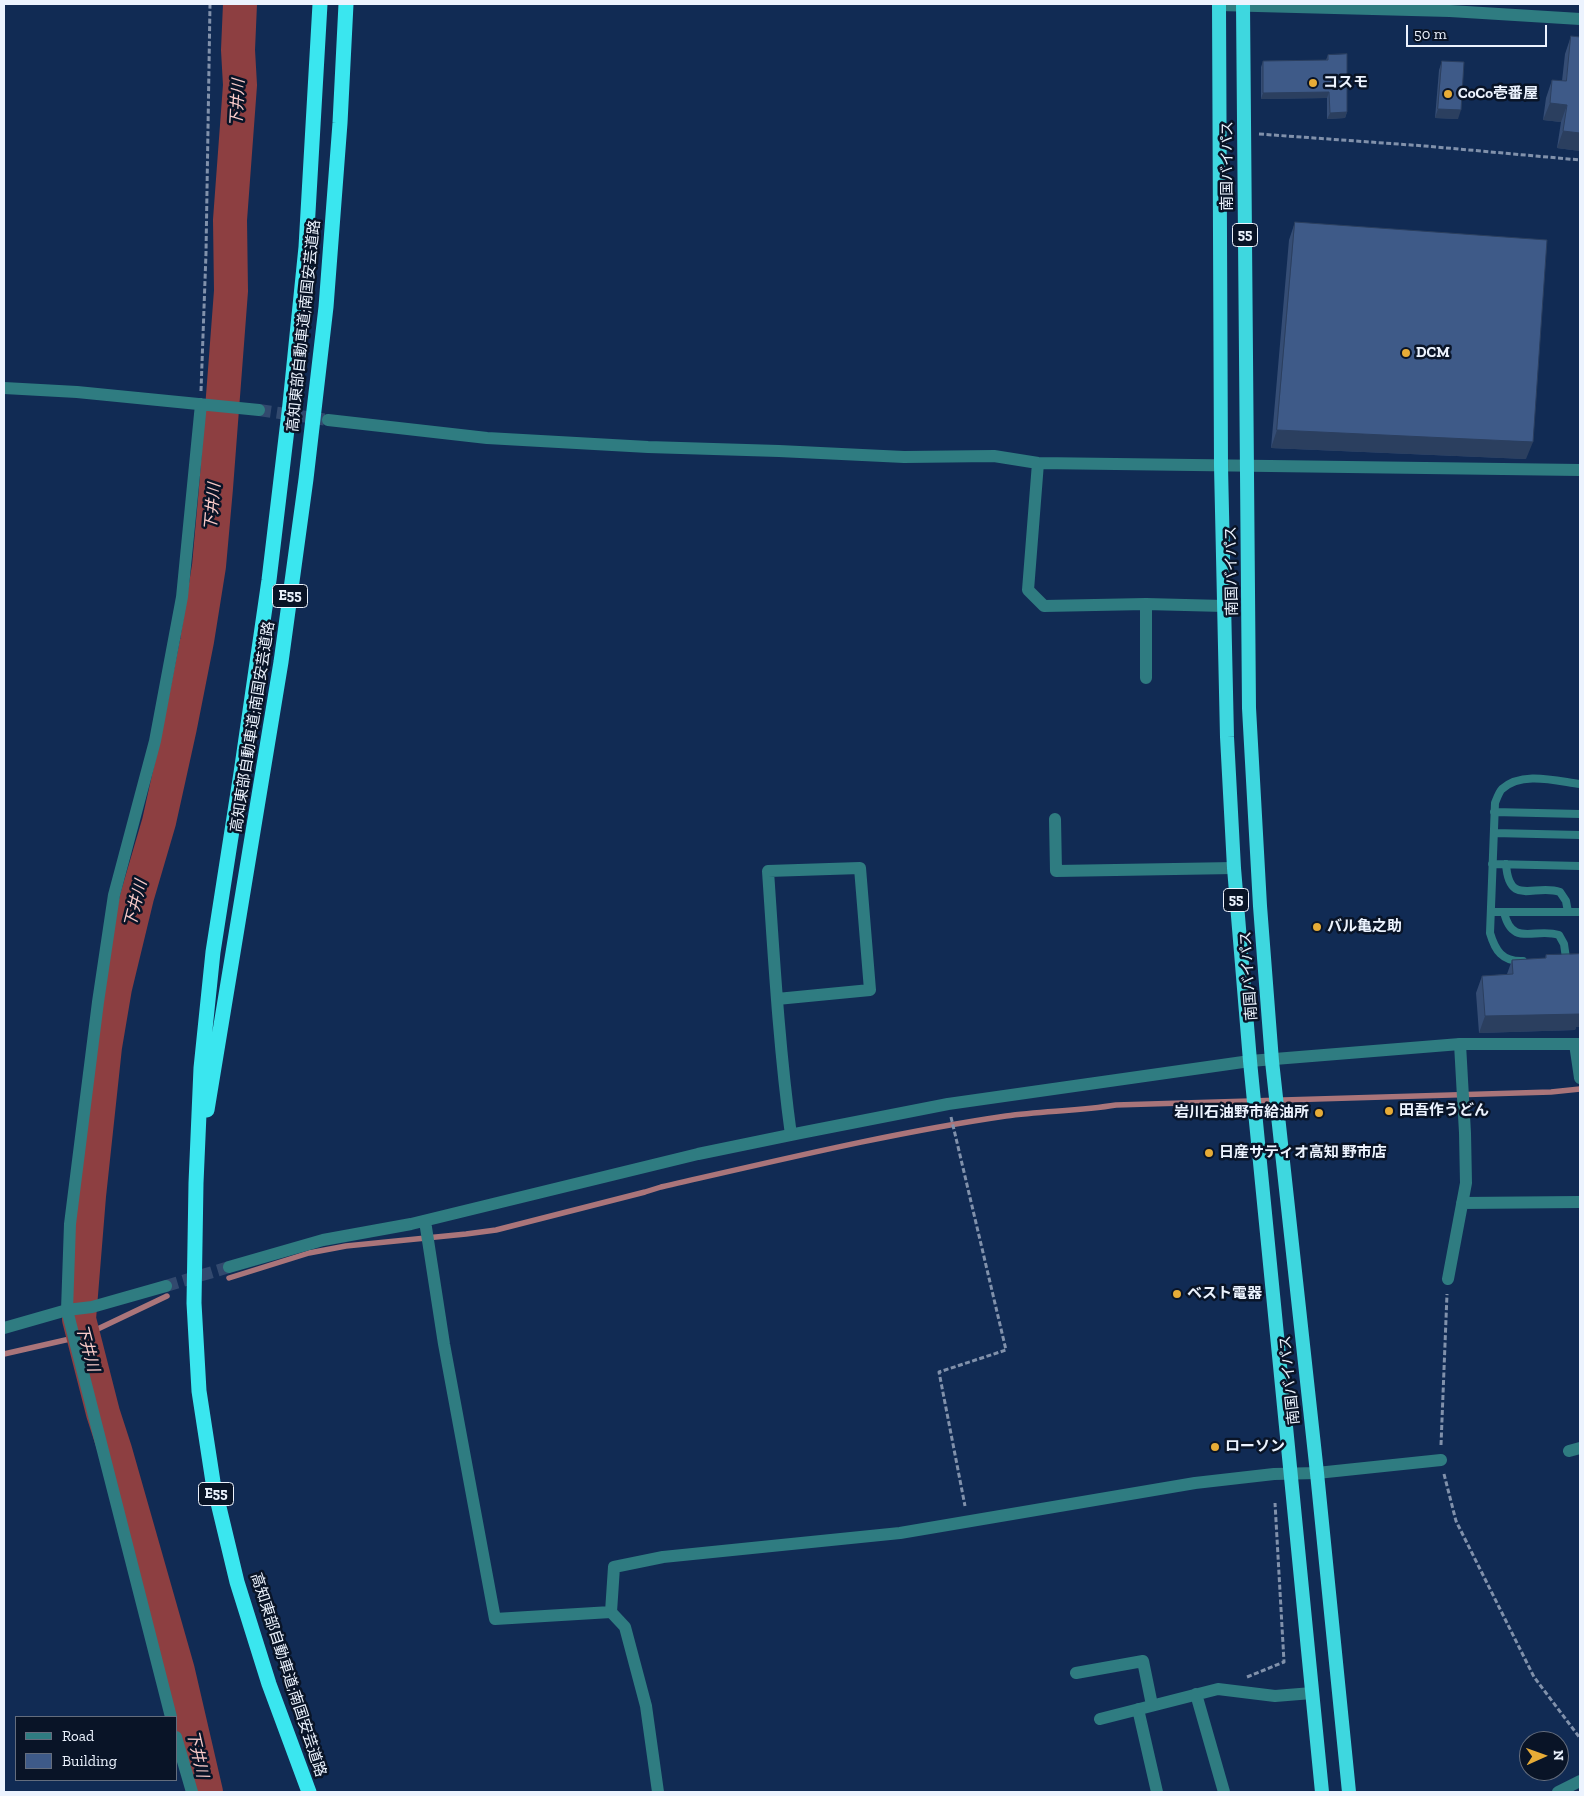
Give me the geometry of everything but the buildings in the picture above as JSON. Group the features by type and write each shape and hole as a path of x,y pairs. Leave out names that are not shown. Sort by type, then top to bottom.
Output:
{"highway":[{"name":"高知東部自動車道;南国安芸道路","path":"308,1792 269,1684 240,1591 214,1482 199,1390 194,1303 196,1183 201,1068 212,952 241,773 269,580 290,404 306,247 320,4"},
{"name":"高知東部自動車道;南国安芸道路","path":"196,1183 280,672 306,479 326,307 340,123 346,4"},
{"name":"南国バイパス","path":"1219,4 1221,466 1227,737 1234,868 1250,1061 1322,1792"},
{"name":"南国バイパス","path":"1243,4 1249,708 1260,906 1272,1060 1317,1473 1349,1792"}],"street":[{"path":"1219,4 1450,11 1580,19"},
{"path":"4,388 77,392 259,410"},
{"path":"171,1716 66,1310 70,1224 98,1002 114,895 155,741 182,597 201,404"},
{"path":"328,420 487,438 648,447 904,457 994,456 1038,463 1580,470"},
{"path":"1038,463 1028,590 1044,606 1146,604 1224,606"},
{"path":"1146,604 1146,678"},
{"path":"1055,820 1056,871 1234,868"},
{"path":"777,998 870,990 860,868 768,871 777,998 783,1072 791,1135"},
{"path":"1448,1280 1466,1183 1460,1044"},
{"path":"229,1267 323,1240 425,1221 698,1154 791,1135 948,1104 1250,1061 1460,1044 1578,1044 1580,1078"},
{"path":"1462,1203 1580,1202"},
{"path":"425,1221 444,1344 495,1619 611,1612"},
{"path":"4,1328 66,1310 92,1307 166,1286"},
{"path":"658,1792 646,1706 625,1627 611,1612 614,1567 663,1557 900,1533 1195,1483 1274,1474 1317,1473 1441,1460"},
{"path":"1076,1673 1142,1661 1152,1705"},
{"path":"1100,1719 1218,1689 1275,1696 1312,1694"},
{"path":"1196,1694 1224,1792"},
{"path":"1138,1709 1157,1792"},
{"path":"178,1744 192,1792"},
{"path":"1558,1792 1580,1781"}],"lane":[{"path":"1528,960 1518,961 1501,956 1494,947 1490,932 1495,803 1502,789 1517,780 1536,778 1580,784"},
{"path":"1494,812 1580,814"},
{"path":"1494,833 1580,835"},
{"path":"1492,864 1580,866"},
{"path":"1506,864 1507,876 1517,890 1527,892 1551,888 1560,892 1566,901 1568,912"},
{"path":"1491,912 1580,912"},
{"path":"1504,912 1510,927 1515,933 1525,935 1549,932 1559,935 1569,958 1556,959"}],"path":[{"path":"201,404 206,253 210,4"},
{"path":"1244,133 1416,145 1580,160"},
{"path":"948,1104 1006,1350 939,1372 968,1522"},
{"path":"1448,1280 1441,1460 1456,1521 1534,1677 1580,1738"},
{"path":"1218,1689 1284,1662 1274,1474"}],"waterway":[{"name":"下井川","path":"206,1792 178,1671 103,1413 79,1319 89,1196 105,1047 115,988 137,897 159,822 197,641 209,566 231,291 230,220 240,85 238,50 240,4"},
{"path":"229,1278 309,1253 346,1246 496,1230 661,1187 790,1158 876,1139 1006,1116 1116,1105 1551,1092 1580,1089"},
{"path":"4,1354 83,1336 167,1296"}],"tunnel":[{"path":"259,410 328,420"},
{"path":"166,1286 229,1267"}],"place":[{"name":"コスモ","path":"1313,83"},
{"name":"CoCo壱番屋","path":"1448,94"},
{"name":"DCM","path":"1406,353"},
{"name":"バル亀之助","path":"1317,927"},
{"name":"田吾作うどん","path":"1389,1111"},
{"name":"岩川石油野市給油所","path":"1319,1113"},
{"name":"日産サティオ高知 野市店","path":"1209,1153"},
{"name":"ベスト電器","path":"1177,1294"},
{"name":"ローソン","path":"1215,1447"}]}
